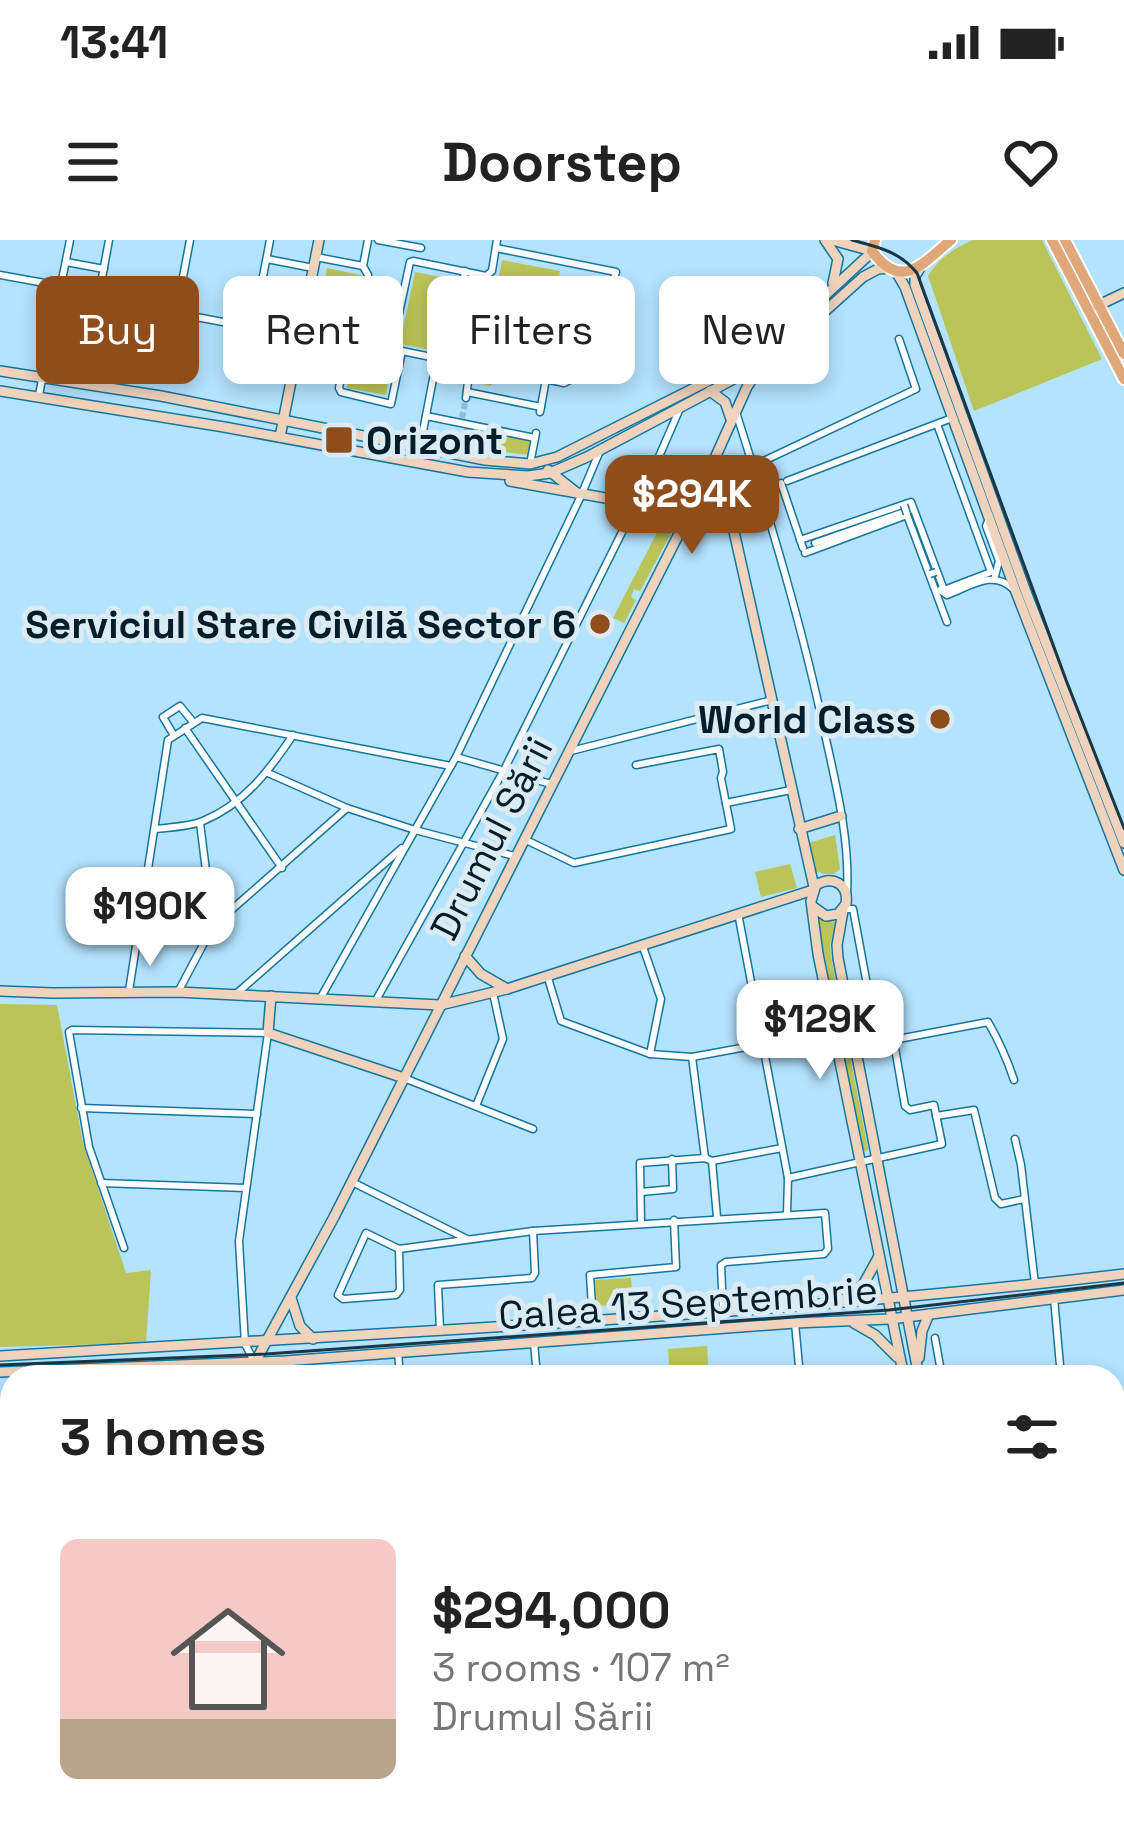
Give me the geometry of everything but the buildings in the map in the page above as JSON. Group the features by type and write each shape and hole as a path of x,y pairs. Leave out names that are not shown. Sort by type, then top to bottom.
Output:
{"main road":[{"path":"312,276 319,240"},
{"path":"829,240 873,248 904,283 1016,592 1124,843"},
{"path":"829,240 838,259 831,288"},
{"path":"951,240 920,268 915,285 1124,870"},
{"path":"1052,240 1124,354"},
{"path":"1064,240 1124,379"},
{"path":"831,288 873,248"},
{"path":"829,309 878,269 910,272 920,268"},
{"path":"1094,308 1124,292"},
{"path":"0,371 36,376"},
{"path":"86,384 497,462 536,463 575,449 703,384"},
{"path":"280,437 291,384"},
{"path":"468,472 515,477 550,472 600,451 725,384"},
{"name":"Drumul Sării","path":"252,1365 352,1182 751,384"},
{"path":"0,391 583,492 687,517"},
{"path":"710,392 725,402 734,418"},
{"path":"401,460 404,444"},
{"path":"717,456 791,790 833,1031 902,1365"},
{"path":"536,463 583,492"},
{"path":"695,500 710,492 725,500"},
{"path":"799,830 841,815"},
{"path":"812,896 821,882 832,880 843,886 847,897 836,945 916,1365"},
{"path":"0,991 178,992 440,1005 508,989 798,893 812,896 826,916 843,910"},
{"path":"464,956 481,974 508,989"},
{"path":"271,997 268,1033 404,1078"},
{"path":"838,1302 863,1285 878,1258"},
{"name":"Calea 13 Septembrie","path":"0,1356 592,1322 904,1298 1124,1274"},
{"name":"Calea 13 Septembrie","path":"147,1365 890,1319 1124,1290"},
{"path":"291,1298 300,1326 313,1340"},
{"path":"919,1365 929,1314"},
{"path":"849,1321 883,1342 899,1365"},
{"path":"246,1365 254,1361"}],"street":[{"path":"63,276 70,240"},
{"path":"103,276 109,240"},
{"path":"183,276 190,240"},
{"path":"264,276 270,240"},
{"path":"368,240 363,266 368,276"},
{"path":"377,240 422,244 418,262"},
{"path":"403,294 412,261 490,274 497,244 616,272 615,276"},
{"path":"267,259 363,266"},
{"path":"66,261 104,269"},
{"path":"464,276 465,271"},
{"path":"0,275 36,281"},
{"path":"753,466 916,389 899,339"},
{"path":"39,396 41,384"},
{"path":"340,384 339,390 346,395 391,404 395,384"},
{"path":"420,447 432,384"},
{"path":"467,384 466,395 540,410 545,384"},
{"path":"644,491 681,406"},
{"path":"426,416 535,435 536,463"},
{"path":"734,418 753,466 812,673 841,815 847,897"},
{"path":"937,424 991,572 944,590 905,510 803,547 784,482 937,424 953,418"},
{"path":"320,999 456,757 600,451"},
{"path":"622,501 627,490 644,491 660,496 660,509"},
{"path":"375,1002 504,770 636,504"},
{"path":"815,543 909,510 943,595 994,578 1016,592"},
{"path":"989,518 986,526 999,561 994,578"},
{"path":"933,573 946,622"},
{"path":"568,752 772,700"},
{"path":"173,736 164,717 180,706 194,722"},
{"path":"129,991 168,740 173,736 202,718 451,766"},
{"path":"185,728 282,868"},
{"path":"155,829 200,823 235,803 268,773 292,735"},
{"path":"524,839 574,863 731,829 718,749 636,764"},
{"path":"456,757 551,784"},
{"path":"268,773 347,808 515,856"},
{"path":"726,803 791,790"},
{"path":"178,992 213,926 347,808"},
{"path":"200,823 213,926"},
{"path":"235,995 405,846"},
{"path":"843,910 853,909 868,990"},
{"path":"738,913 788,1178 788,1214"},
{"path":"642,944 661,999 652,1054"},
{"path":"547,974 561,1022 652,1054 692,1057 833,1031"},
{"path":"788,1178 941,1144 934,1105 910,1110 905,1106 886,996 876,988 845,994"},
{"path":"476,1106 503,1040 494,993"},
{"path":"893,1040 988,1022 1014,1080"},
{"path":"124,1248 88,1147 68,1032 268,1033 239,1241 245,1344 254,1361"},
{"path":"692,1057 717,1218"},
{"path":"404,1078 533,1129"},
{"path":"81,1108 257,1114"},
{"path":"936,1116 974,1110 994,1198 1001,1204 1024,1199"},
{"path":"1016,1139 1035,1285"},
{"path":"641,1222 640,1162 708,1159 782,1148"},
{"path":"641,1192 673,1189 672,1160"},
{"path":"352,1182 470,1240"},
{"path":"101,1183 246,1188"},
{"path":"399,1249 400,1290 396,1295 340,1297 366,1233 399,1249 533,1231 825,1213 826,1252 726,1262 720,1270 723,1312"},
{"path":"592,1322 590,1275 676,1267 674,1220"},
{"path":"440,1330 438,1285 532,1278 533,1231"},
{"path":"1054,1298 1060,1365"},
{"path":"795,1323 799,1365"},
{"path":"935,1338 940,1365"},
{"path":"535,1342 536,1365"},
{"path":"398,1352 399,1365"}],"green space":[{"path":"973,240 1042,240 1102,359 974,411 928,276 948,254"},
{"path":"502,260 560,271 559,276 499,276"},
{"path":"327,268 361,275 361,276 326,276"},
{"path":"415,272 435,276 427,276 427,349 403,345"},
{"path":"348,384 388,384 386,395 347,388"},
{"path":"464,426 533,439 530,455 460,447"},
{"path":"662,523 674,528 640,591 634,589 631,597 636,600 624,623 613,618"},
{"path":"835,835 840,869 834,874 814,870 809,843"},
{"path":"790,864 797,888 761,897 755,872"},
{"path":"819,918 836,922 831,957 866,1152 862,1149"},
{"path":"0,1004 57,1005 83,1143 126,1273 151,1270 146,1343 0,1347"},
{"path":"631,1278 633,1304 597,1306 595,1280"},
{"path":"707,1346 708,1365 669,1365 668,1349"}],"tunnel":[{"path":"462,418 466,398"}],"tram line":[{"path":"852,240 895,255 917,273 1124,828"},
{"path":"0,1365 266,1354 889,1310 1124,1283"}],"place":[{"name":"Orizont","path":"339,440"},
{"name":"Serviciul Stare Civilă Sector 6","path":"600,624"},
{"name":"World Class","path":"940,719"}]}
